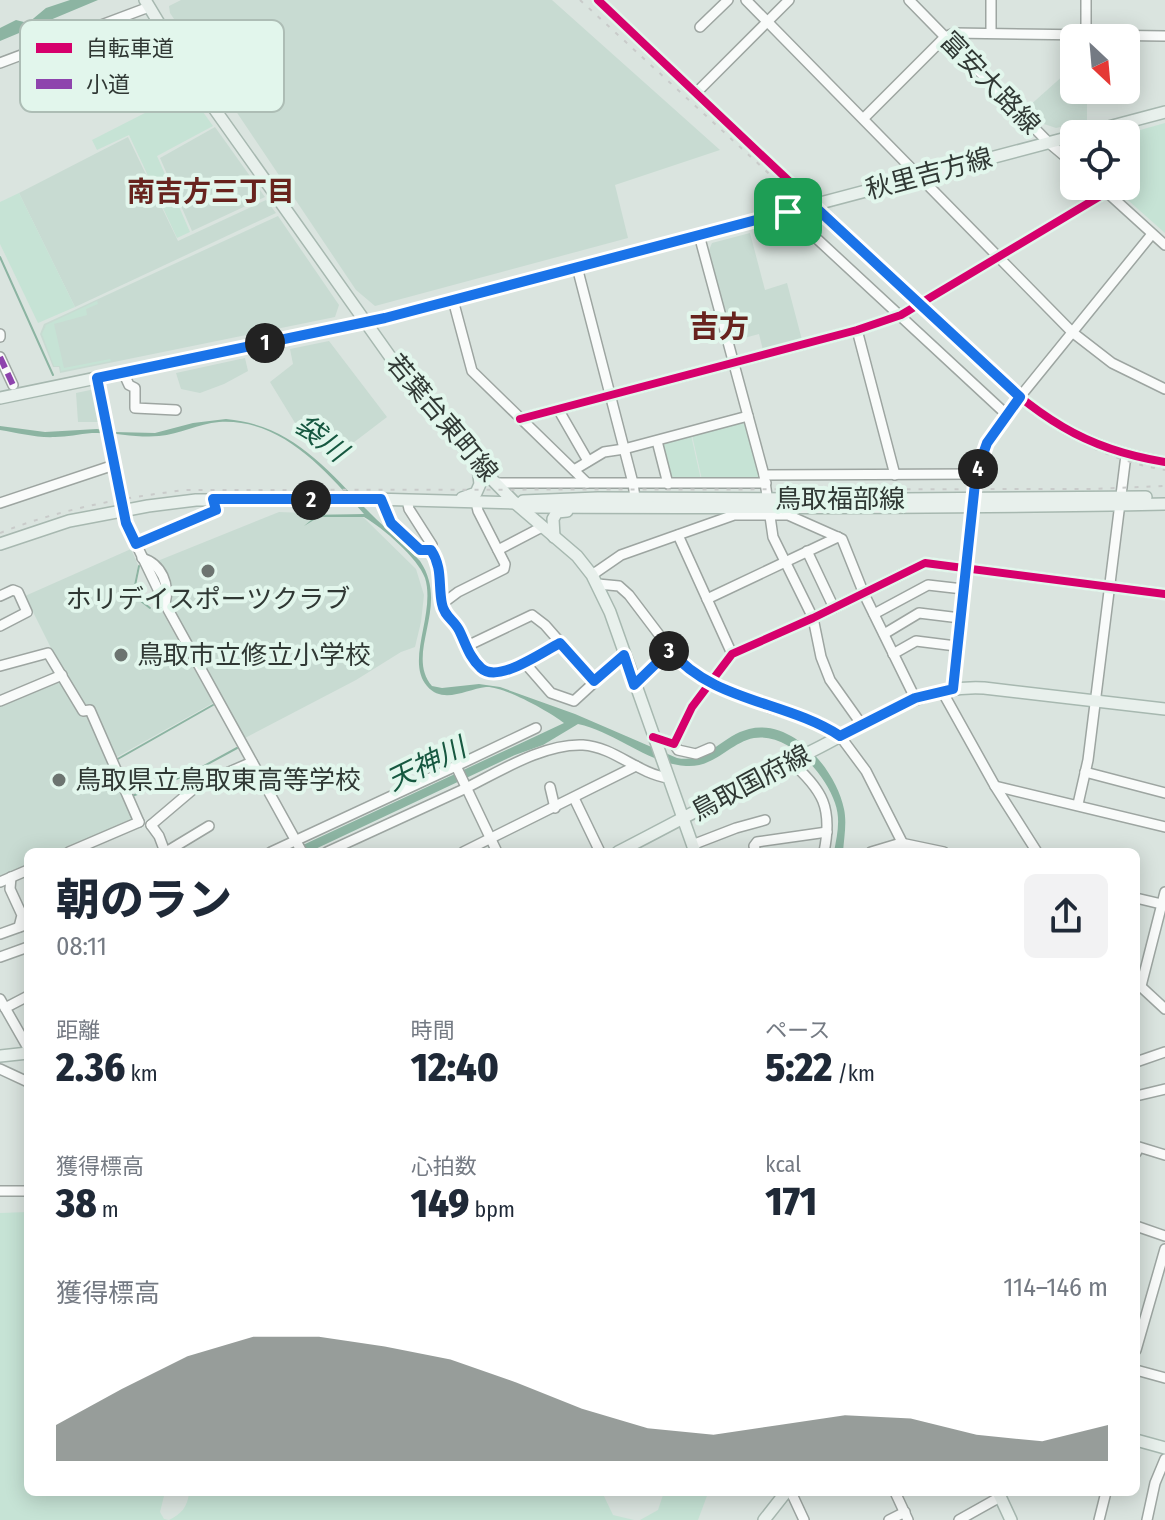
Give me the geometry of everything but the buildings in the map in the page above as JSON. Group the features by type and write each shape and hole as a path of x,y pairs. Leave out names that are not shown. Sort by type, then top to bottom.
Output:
{"main road":[{"name":"若葉台東町線","path":"147,2 158,20"},
{"name":"若葉台東町線","path":"217,112 396,365 477,464 595,579 693,848"},
{"path":"1135,120 1165,112"},
{"name":"秋里吉方線","path":"0,398 365,322 1060,140"},
{"path":"442,502 476,493 480,475 477,464"},
{"name":"鳥取福部線","path":"1119,502 1165,497"},
{"name":"鳥取福部線","path":"515,503 536,499 635,498 769,507"},
{"name":"鳥取福部線","path":"0,544 69,521 123,510 213,499 376,499 515,503 535,507 769,507 972,502 1165,504"},
{"path":"554,537 553,519 557,512 595,507"},
{"name":"鳥取国府線","path":"626,848 915,698 947,690 994,689 1165,709"},
{"path":"0,1056 24,1051"},
{"path":"1140,1441 1165,1448"},
{"path":"764,1520 785,1496"},
{"path":"1000,1496 1011,1520"}],"street":[{"path":"598,0 1020,397 1061,426 1126,455 1165,462"},
{"path":"700,27 728,0"},
{"path":"746,0 1072,332 1112,363 1165,389"},
{"path":"696,93 789,0"},
{"name":"富安大路線","path":"909,0 1060,152"},
{"path":"991,0 991,32"},
{"path":"1086,0 1086,24"},
{"path":"104,20 147,2"},
{"path":"864,118 945,37 959,32 1060,33"},
{"path":"1140,35 1165,36"},
{"path":"0,63 20,55"},
{"path":"520,419 857,330 901,315 999,257 1086,200"},
{"path":"1115,200 1165,245"},
{"path":"788,212 1006,414"},
{"path":"1034,848 995,786 947,690 967,568 976,474 987,443 1006,414 1152,234"},
{"path":"699,235 765,479 771,531 813,618 821,657 830,680 862,725"},
{"path":"577,267 635,498"},
{"path":"453,300 472,371 587,483"},
{"path":"857,330 895,475"},
{"path":"0,357 13,385"},
{"path":"123,372 129,385 135,388 135,408 146,411 176,410"},
{"path":"97,378 123,510 136,544 165,604 297,845 536,728"},
{"path":"558,409 588,461"},
{"path":"574,470 604,452 748,416"},
{"path":"657,441 668,484"},
{"path":"1078,804 1095,701 1126,455"},
{"path":"0,503 114,465"},
{"path":"495,483 668,484 976,474"},
{"path":"136,544 216,510 213,499"},
{"path":"376,499 391,523 420,550 431,550"},
{"path":"407,500 409,509 432,545 431,550 440,568 444,612 459,630 465,647 481,669 492,673 505,672 560,643"},
{"path":"442,604 458,592 504,569 505,564 476,502"},
{"path":"904,847 866,771 840,736 820,723 770,708 690,672 629,595 619,586 595,579 614,558 734,515 769,507 842,539 864,594 915,698"},
{"path":"498,550 542,527"},
{"path":"678,535 732,654"},
{"path":"707,599 838,537"},
{"path":"807,551 834,608"},
{"path":"674,744 692,707 732,654 925,563 1165,594"},
{"path":"874,614 928,585 963,589"},
{"path":"0,596 13,590 18,592 27,612 0,626"},
{"path":"884,634 919,613 960,618"},
{"path":"465,647 532,615 594,681"},
{"path":"893,654 916,641 956,646"},
{"path":"634,685 670,650"},
{"path":"0,666 48,653 83,711 90,710 139,822"},
{"path":"524,662 551,693 576,701 624,655"},
{"path":"0,701 62,675"},
{"path":"654,740 674,744 678,750 696,754 710,748"},
{"path":"335,848 544,752 573,745 606,750 653,775 667,776"},
{"path":"791,761 822,796 828,811 825,848"},
{"path":"151,825 197,786 252,762"},
{"path":"472,848 636,766"},
{"path":"457,767 495,848"},
{"path":"1085,772 1165,793"},
{"path":"995,786 1165,827"},
{"path":"550,787 555,808"},
{"path":"574,798 598,848"},
{"path":"695,848 736,828 765,820"},
{"path":"86,848 139,822 151,825 164,848"},
{"path":"172,848 209,826"},
{"path":"755,848 757,842 827,832"},
{"path":"0,882 24,872"},
{"path":"0,934 24,925 10,889 11,877"},
{"path":"1140,982 1164,905 1165,892"},
{"path":"1140,899 1164,905"},
{"path":"0,957 24,948"},
{"path":"1140,986 1165,1009"},
{"path":"24,997 3,1004 24,1043"},
{"path":"1140,1061 1165,1052"},
{"path":"1,1074 24,1081"},
{"path":"1140,1095 1165,1089"},
{"path":"1140,1147 1165,1155"},
{"path":"0,1191 24,1191"},
{"path":"1140,1227 1165,1236"},
{"path":"1140,1318 1165,1249"},
{"path":"1140,1371 1165,1378"},
{"path":"1147,1520 1155,1483 1165,1459"},
{"path":"791,1496 804,1520"},
{"path":"889,1520 907,1516 897,1496"},
{"path":"959,1520 996,1496"},
{"path":"1099,1520 1105,1496"}],"shaded area":[{"path":"70,0 98,0 50,20 32,20 46,8"},
{"path":"181,0 552,0 720,150 615,185 628,238 375,306 356,290 236,112 284,112 284,20 175,20 169,6"},
{"path":"20,21 20,33 0,41 0,28"},
{"path":"1060,78 1060,104 1087,104 1087,120 1060,120 1060,127 1056,128 1041,123 1027,108"},
{"path":"147,112 203,112 213,126 157,156 190,232 177,238 129,135 97,150 92,140"},
{"path":"1165,123 1165,233 1128,200 1140,200 1140,130"},
{"path":"215,127 265,197 192,231 160,158"},
{"path":"128,137 178,241 266,200 276,213 75,307 19,193"},
{"path":"19,193 75,307 38,323 0,244 0,202"},
{"path":"278,216 339,305 335,317 60,373 59,367 53,367 40,334 44,324"},
{"path":"750,233 765,290 787,283 802,340 763,350 759,334 733,341 709,250 712,243"},
{"path":"97,301 98,304 86,309 87,315 54,324 64,368 111,361 61,371 60,366 54,366 42,334 46,325"},
{"path":"329,341 387,417 332,459 300,431 270,382 293,364 290,349"},
{"path":"245,358 248,371 224,384 200,393 181,389 176,373"},
{"path":"95,389 102,422 78,422 76,393"},
{"path":"226,419 250,423 289,440 323,466 420,561 431,595 423,659 425,673 432,686 442,688 479,684 500,687 575,714 677,758 697,757 749,729 781,731 810,750 832,778 845,814 843,848 835,848 838,815 823,779 804,757 780,741 754,738 705,763 686,766 644,754 578,724 543,745 515,755 317,848 297,848 564,723 526,700 494,688 448,695 433,692 427,686 419,664 427,606 425,578 421,570 399,544 364,517 319,517 304,526 317,515 364,514 318,465 283,438 242,423 219,422 167,435 150,436 87,433 48,437 0,430 0,426 45,432 97,429 155,433 193,423"},
{"path":"741,422 745,424 759,476 756,480 702,480 692,435"},
{"path":"691,435 701,480 670,480 660,443"},
{"path":"279,512 361,515 416,569 424,595 421,622 415,647 243,739 150,564"},
{"name":"鳥取市立修立小学校","path":"131,549 138,565 132,595 150,609 159,606 213,703 115,758 52,650 25,596"},
{"name":"鳥取県立鳥取東高等学校","path":"60,679 88,713 133,821 70,848 24,848 24,868 0,879 0,704"},
{"path":"24,1212 24,1496 164,1496 160,1512 164,1519 169,1520 0,1520 0,1213"},
{"path":"188,1496 604,1496 613,1515 634,1520 169,1520 183,1509"},
{"path":"663,1496 707,1496 698,1520 640,1520 658,1510"}],"waterway":[{"path":"0,257 53,375"},
{"path":"139,566 133,595 150,608"},
{"path":"116,760 213,705"},
{"path":"193,772 237,748"},
{"path":"132,796 189,774"}],"railway":[{"path":"580,0 1022,406 1090,447 1126,461 1165,470"},
{"path":"0,533 45,517 91,506 185,490 1093,489 1165,486"}],"marked path":[{"path":"0,357 13,385"}],"cycle path":[{"path":"598,0 1022,398 1087,440 1165,462"},
{"path":"520,419 857,330 901,315 1094,200"},
{"path":"653,737 674,744 692,707 732,654 925,563 1165,594"}],"place":[{"name":"ホリデイスポーツクラブ","path":"208,571"},
{"name":"鳥取市立修立小学校","path":"121,655"},
{"name":"鳥取県立鳥取東高等学校","path":"59,780"}],"district":[{"name":"南吉方三丁目","path":"211,191"},
{"name":"吉方","path":"719,327"}],"route":[{"path":"813,205 1020,397 987,443 976,474 953,689 915,698 840,736 820,723 770,708 700,678 690,672 670,650 634,685 624,655 594,681 560,643 505,672 484,671 444,612 436,557 431,550 420,550 391,523 381,499 213,499 216,510 136,544 126,523 97,378 385,318 788,212 813,205"}],"water label":[{"name":"袋川","path":"321,438"},
{"name":"天神川","path":"426,764"}]}
